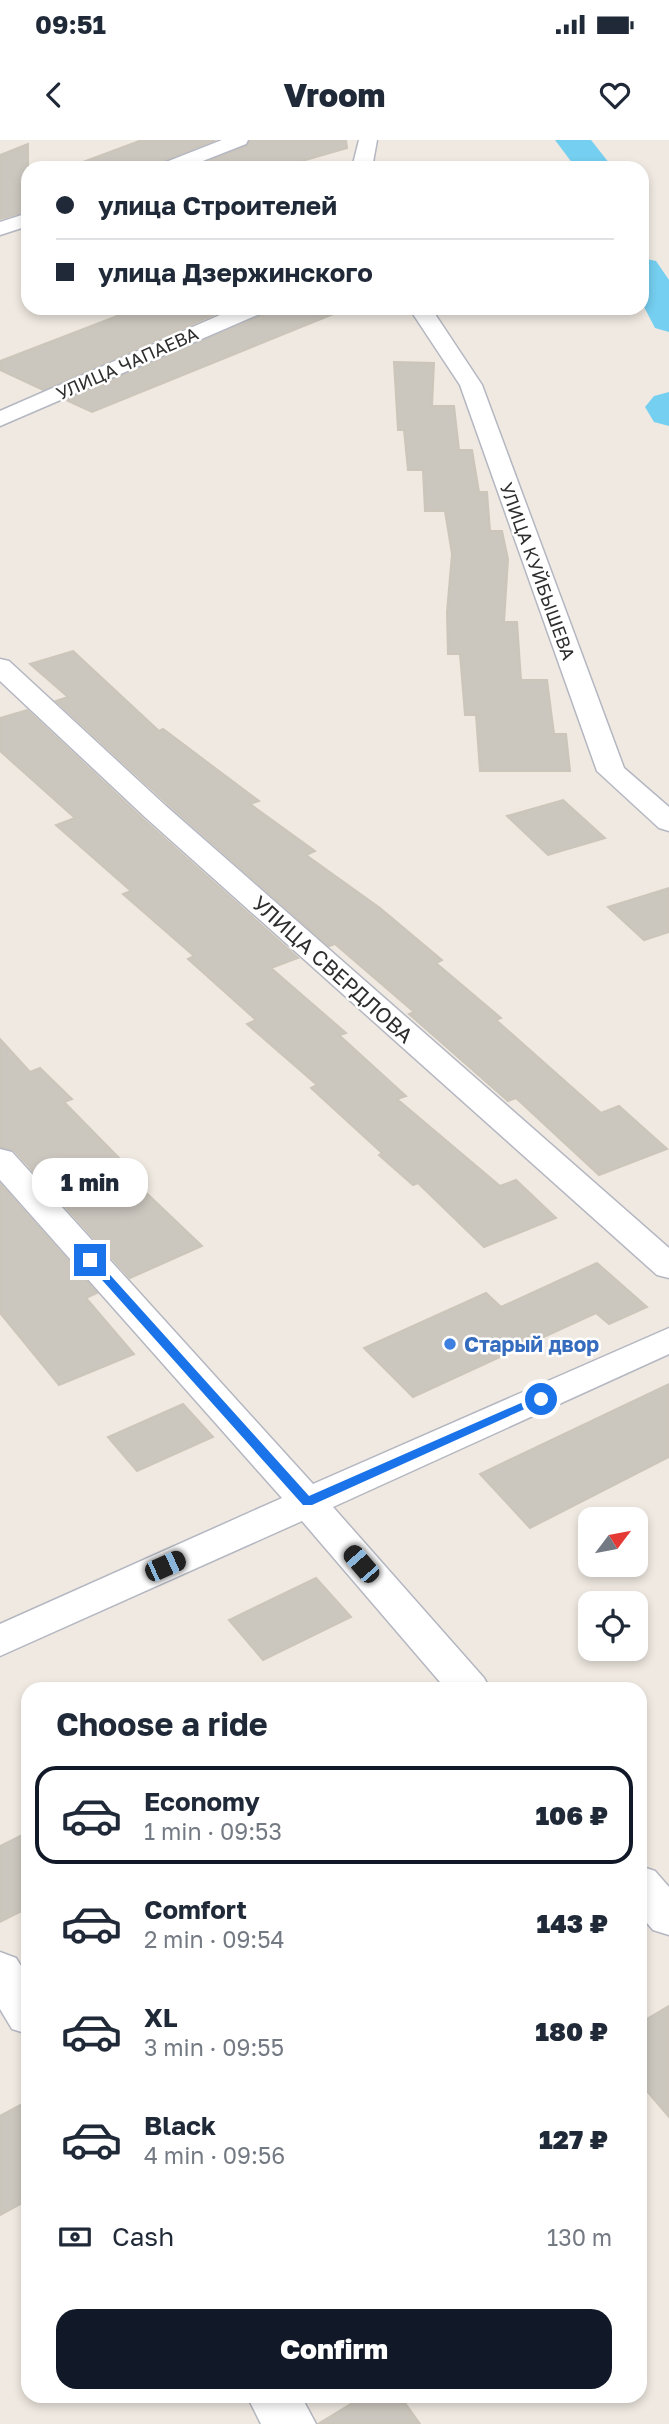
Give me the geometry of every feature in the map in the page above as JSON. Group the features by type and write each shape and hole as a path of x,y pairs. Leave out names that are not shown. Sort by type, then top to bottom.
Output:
{"street":[{"path":"186,161 239,140"},
{"path":"364,161 369,140"},
{"path":"0,229 21,222"},
{"name":"УЛИЦА ЧАПАЕВА","path":"0,419 238,315"},
{"name":"УЛИЦА КУЙБЫШЕВА","path":"425,315 471,385 611,771 669,822"},
{"name":"УЛИЦА СВЕРДЛОВА","path":"0,667 166,822 669,1267"},
{"path":"0,1159 464,1682"},
{"path":"0,1641 669,1340"},
{"path":"647,1892 669,1917"},
{"path":"0,1971 21,2004"},
{"path":"276,2403 290,2424"}],"building":[{"path":"142,140 215,140 162,161 86,161"},
{"path":"250,140 346,140 347,148 302,161 210,161 247,146"},
{"path":"28,144 28,161 21,161 21,213 0,219 0,155"},
{"path":"120,315 213,315 43,390 0,370 0,361"},
{"path":"263,315 331,315 92,412 66,400"},
{"path":"394,362 434,363 432,406 454,406 459,450 472,450 479,492 487,492 490,531 502,531 508,559 504,622 517,622 521,680 547,680 554,734 566,734 570,771 480,771 476,715 465,715 460,654 448,654 447,612 452,554 445,511 425,511 423,470 408,470 404,430 398,430"},
{"path":"73,651 159,731 163,729 259,801 250,804 315,851 306,855 380,908 442,960 436,963 501,1018 496,1020 601,1113 619,1106 667,1149 599,1175 516,1098 508,1101 409,1014 414,1012 335,944 329,946 56,701 68,697 30,664"},
{"path":"27,710 144,820 298,958 271,968 346,1033 339,1035 406,1096 397,1099 500,1186 516,1180 556,1218 484,1247 418,1183 413,1185 379,1155 382,1153 311,1088 317,1085 247,1024 256,1020 188,959 194,956 123,894 131,891 56,825 75,818 0,751 0,718"},
{"path":"563,800 605,838 548,855 507,816"},
{"path":"669,888 669,932 644,940 608,907"},
{"path":"0,1039 30,1072 40,1068 72,1099 64,1102 124,1163 118,1166 202,1246 130,1278 14,1150 0,1147"},
{"path":"0,1184 97,1293 86,1298 134,1354 59,1385 0,1313"},
{"name":"Старый двор","path":"597,1263 647,1307 609,1324 596,1313 413,1397 364,1348 486,1293 501,1307"},
{"path":"669,1384 669,1457 530,1528 480,1474"},
{"path":"183,1404 213,1437 137,1471 108,1437"},
{"path":"316,1578 351,1617 263,1660 229,1620"},
{"path":"21,1836 21,1912 0,1922 0,1846"},
{"path":"669,2006 669,2117 647,2091 647,2019"},
{"path":"21,2105 21,2204 0,2215 0,2116"},
{"path":"352,2403 405,2403 420,2424 318,2424"}],"waterway":[{"path":"573,140 590,161"},
{"path":"649,280 669,320"},
{"path":"669,405 666,407 669,413"}],"place":[{"name":"Старый двор","path":"450,1344"}],"route":[{"path":"90,1260 307,1502 541,1399"}]}
